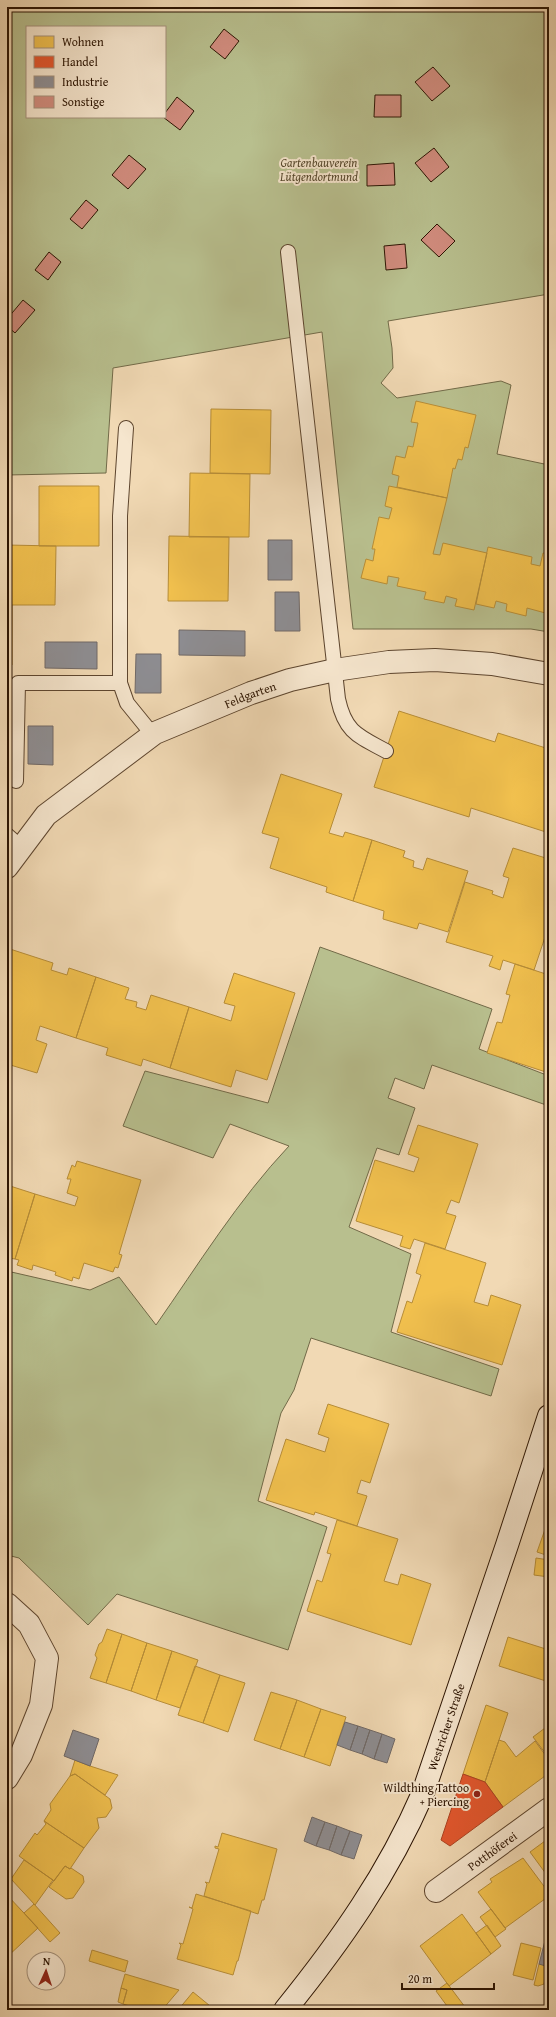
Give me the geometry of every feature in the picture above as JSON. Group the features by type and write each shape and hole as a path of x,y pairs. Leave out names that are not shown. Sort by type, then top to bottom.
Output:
{"street":[{"name":"Feldgarten","path":"7,867 14,841 46,815 153,735 250,692 290,680 335,670 389,662 434,660 492,664 549,674"},
{"name":"Westricher Straße","path":"285,2010 320,1967 380,1880 423,1793 508,1545 549,1416"},
{"path":"7,1604 29,1624 47,1658 41,1705 21,1755 7,1778"},
{"name":"Potthöferei","path":"436,1891 549,1809"}],"lane":[{"path":"288,252 335,670 342,716 351,730 386,751"},
{"path":"126,428 120,516 120,683 127,703 153,735"},
{"path":"16,781 18,683 120,683"}],"green space":[{"name":"Gartenbauverein Lütgendortmund","path":"7,7 549,7 549,294 388,321 393,368 381,383 397,398 501,381 511,385 497,454 549,465 549,632 531,629 353,629 322,332 113,368 106,473 7,475"},
{"path":"320,947 492,1009 479,1049 549,1076 549,1106 432,1065 424,1089 395,1078 388,1098 415,1108 399,1155 377,1148 349,1227 411,1254 391,1332 499,1369 491,1396 311,1338 294,1390 281,1413 258,1501 327,1527 288,1650 117,1594 88,1625 19,1558 7,1555 7,1271 90,1290 119,1277 156,1325 203,1256 253,1188 289,1146 230,1124 213,1158 123,1126 145,1071 268,1103"}],"building: Wohnen":[{"path":"416,401 476,415 468,448 465,447 462,460 458,459 455,469 453,468 447,498 397,487 399,476 392,474 396,456 405,458 408,446 413,447 418,423 411,422"},
{"path":"211,409 271,410 270,474 210,473"},
{"path":"190,473 250,474 249,537 189,537"},
{"path":"39,486 99,486 99,546 39,546"},
{"path":"389,486 447,498 433,554 440,555 443,543 487,553 474,610 455,606 457,599 446,596 444,603 424,599 426,592 397,586 399,578 388,576 387,584 361,578 366,559 373,561 375,549 372,549 379,517 389,519 392,508 385,506"},
{"path":"169,536 229,537 228,601 168,601"},
{"path":"7,545 56,546 55,605 7,605"},
{"path":"488,547 532,557 531,564 540,566 543,553 549,554 549,614 527,608 526,616 506,611 507,604 496,601 494,608 476,604"},
{"path":"7,605 12,605 12,665 7,665"},
{"path":"399,711 495,742 498,733 549,749 549,833 471,808 469,817 374,787"},
{"path":"281,774 342,794 329,833 343,837 345,832 372,840 353,901 326,892 327,887 270,868 279,838 262,833"},
{"path":"372,840 405,851 403,857 414,861 413,867 423,870 427,858 468,871 448,932 419,923 417,929 383,919 384,911 353,901"},
{"path":"513,848 549,859 549,925 534,970 503,960 500,970 489,966 493,956 446,942 465,882 493,891 492,894 503,898 509,878 503,876"},
{"path":"10,949 53,963 51,970 67,975 69,968 96,977 76,1038 40,1026 36,1040 47,1044 37,1073 7,1064 7,958"},
{"path":"515,964 549,975 549,1073 487,1053 497,1022 502,1023 510,995 506,994"},
{"path":"234,973 295,993 267,1080 236,1070 231,1087 170,1068 189,1007 231,1021 235,1006 224,1003"},
{"path":"96,977 129,988 125,999 137,1002 136,1007 146,1010 151,995 189,1007 170,1068 143,1059 141,1066 106,1055 108,1048 76,1038"},
{"path":"418,1125 478,1144 459,1203 451,1200 446,1213 456,1216 445,1249 414,1239 410,1249 400,1246 403,1236 356,1221 375,1160 414,1172 419,1158 408,1154"},
{"path":"77,1161 141,1180 119,1254 122,1255 118,1268 115,1267 113,1272 84,1263 79,1279 73,1277 72,1281 55,1275 56,1272 33,1265 32,1270 17,1265 19,1260 15,1259 35,1194 75,1206 78,1197 67,1193 71,1179 67,1179 72,1165 75,1167"},
{"path":"7,1185 35,1194 15,1259 9,1258 8,1261"},
{"path":"425,1243 486,1263 474,1302 488,1306 491,1295 521,1305 502,1365 397,1332 407,1301 412,1303 421,1275 416,1273"},
{"path":"328,1404 389,1424 370,1483 361,1480 357,1493 367,1496 357,1526 315,1512 314,1515 266,1500 286,1439 325,1452 329,1438 318,1434"},
{"path":"549,1518 549,1556 537,1552"},
{"path":"337,1520 398,1539 384,1581 398,1585 401,1574 431,1584 411,1645 307,1611 317,1580 322,1582 331,1554 327,1553"},
{"path":"536,1558 549,1560 549,1577 534,1575"},
{"path":"107,1629 122,1634 106,1683 90,1678 97,1658 95,1655"},
{"path":"122,1634 147,1643 131,1691 106,1683"},
{"path":"508,1637 549,1650 549,1682 499,1666"},
{"path":"147,1643 172,1651 156,1700 131,1691"},
{"path":"172,1651 198,1660 180,1708 156,1700"},
{"path":"195,1666 220,1675 203,1723 178,1715"},
{"path":"220,1675 245,1683 228,1732 203,1723"},
{"path":"271,1692 297,1700 280,1749 254,1740"},
{"path":"297,1700 321,1709 304,1757 280,1749"},
{"path":"486,1705 508,1713 485,1782 463,1774"},
{"path":"321,1709 346,1717 330,1766 304,1757"},
{"path":"549,1725 549,1758 533,1737"},
{"path":"499,1740 505,1742 516,1757 535,1741 549,1760 549,1773 503,1807 485,1782"},
{"path":"75,1760 118,1775 105,1795 75,1774 70,1776"},
{"path":"75,1774 110,1799 112,1808 106,1817 97,1818 99,1828 84,1848 44,1821 51,1810 50,1804 70,1776"},
{"path":"44,1821 84,1848 70,1869 65,1866 54,1881 19,1856 35,1833 37,1835 46,1824"},
{"path":"222,1833 277,1849 264,1900 262,1900 258,1914 204,1896 207,1884 205,1882 209,1883 219,1849 215,1848 215,1846 218,1847"},
{"path":"549,1838 549,1878 530,1852"},
{"path":"523,1858 549,1893 549,1896 505,1928 478,1892 492,1882 490,1879"},
{"path":"24,1860 53,1880 35,1905 11,1879"},
{"path":"65,1866 83,1876 84,1882 73,1898 66,1899 49,1887"},
{"path":"196,1894 251,1911 233,1975 177,1959 181,1945 179,1943 183,1944 193,1909 189,1907 192,1908"},
{"path":"7,1895 38,1928 7,1957"},
{"path":"34,1904 60,1933 50,1942 24,1913"},
{"path":"491,1909 506,1929 495,1937 480,1917"},
{"path":"462,1914 491,1954 449,1986 420,1946"},
{"path":"487,1925 501,1946 491,1954 476,1933"},
{"path":"521,1943 541,1948 533,1980 513,1975"},
{"path":"92,1950 128,1961 125,1972 89,1961"},
{"path":"539,1964 548,1966 544,1984 538,1986 534,1985"},
{"path":"125,1974 179,1990 162,2010 143,2010 123,2004 127,1990 121,1988"},
{"path":"447,1983 465,2007 461,2010 450,2010 436,1991"},
{"path":"121,1988 127,1990 123,2004 118,2002"},
{"path":"193,1992 215,2010 178,2010"}],"building: Handel":[{"path":"463,1774 485,1782 503,1807 450,1846 441,1840"}],"building: Industrie":[{"path":"268,540 292,540 292,580 268,580"},
{"path":"275,592 299,592 300,631 275,631"},
{"path":"179,630 245,631 245,656 179,655"},
{"path":"45,642 97,642 97,669 45,668"},
{"path":"136,654 161,654 161,693 135,693"},
{"path":"28,726 53,726 53,765 28,764"},
{"path":"345,1722 358,1726 350,1750 337,1745"},
{"path":"358,1726 370,1730 362,1754 350,1750"},
{"path":"73,1730 99,1739 90,1766 64,1756"},
{"path":"370,1730 382,1734 374,1759 362,1754"},
{"path":"382,1734 395,1739 387,1763 374,1759"},
{"path":"312,1817 325,1822 316,1846 304,1841"},
{"path":"325,1822 337,1826 329,1850 316,1846"},
{"path":"337,1826 350,1831 341,1855 329,1850"},
{"path":"350,1831 362,1835 354,1859 341,1855"},
{"path":"549,1925 549,1967 539,1964"}],"building: Sonstige":[{"path":"224,29 239,41 225,59 210,47"},
{"path":"433,67 450,86 432,101 415,82"},
{"path":"375,95 401,95 401,117 374,117"},
{"path":"177,97 194,111 180,130 164,118 166,118 166,112"},
{"path":"434,148 449,167 431,182 415,163"},
{"path":"129,155 146,169 128,189 112,175"},
{"path":"394,163 395,185 367,186 367,165"},
{"path":"86,200 98,210 82,229 70,219"},
{"path":"437,224 455,241 439,257 421,240"},
{"path":"405,244 407,268 386,270 384,246"},
{"path":"49,252 61,262 48,280 35,270"},
{"path":"23,300 35,310 15,333 7,326 7,319"}],"place":[{"name":"Wildthing Tattoo + Piercing","path":"477,1794"}]}
